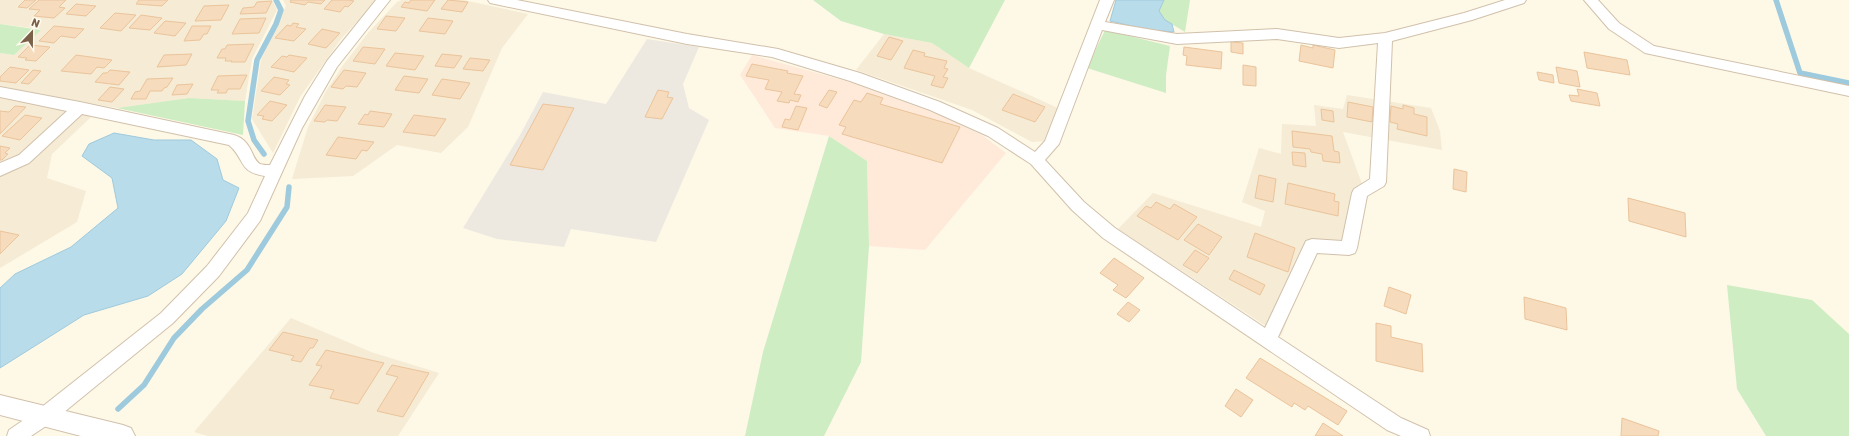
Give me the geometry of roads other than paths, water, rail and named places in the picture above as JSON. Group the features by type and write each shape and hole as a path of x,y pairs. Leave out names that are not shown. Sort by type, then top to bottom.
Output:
{"street":[{"path":"16,436 46,416 167,318 213,271 254,217 295,128 332,64 384,0"},
{"path":"495,0 687,39 773,52 855,77 935,106 993,132 1036,160 1078,206 1109,233 1394,424 1421,436"},
{"path":"1036,160 1051,144 1107,0"},
{"path":"1097,25 1177,39 1276,34 1339,43 1386,38 1467,17 1519,0"},
{"path":"1591,0 1614,26 1650,50 1849,91"},
{"path":"1268,340 1312,246 1349,248 1360,193 1378,182 1386,38"},
{"path":"0,92 80,107 234,141 245,151 248,162 256,169 276,172"},
{"path":"0,170 24,159 80,107"},
{"path":"0,405 123,436"}],"water":[{"path":"1116,0 1164,0 1159,11 1165,20 1172,24 1174,32 1149,30 1110,21"},
{"path":"114,133 154,140 191,140 217,159 223,180 239,188 226,221 182,274 148,296 84,315 0,368 0,288 15,274 71,247 118,208 112,178 82,156 89,144"}],"waterway":[{"path":"264,154 254,140 248,121 257,60 276,24 281,10 276,0"},
{"path":"1776,0 1800,73 1849,83"},
{"path":"118,409 144,385 174,338 202,309 247,270 287,207 289,187"}]}
